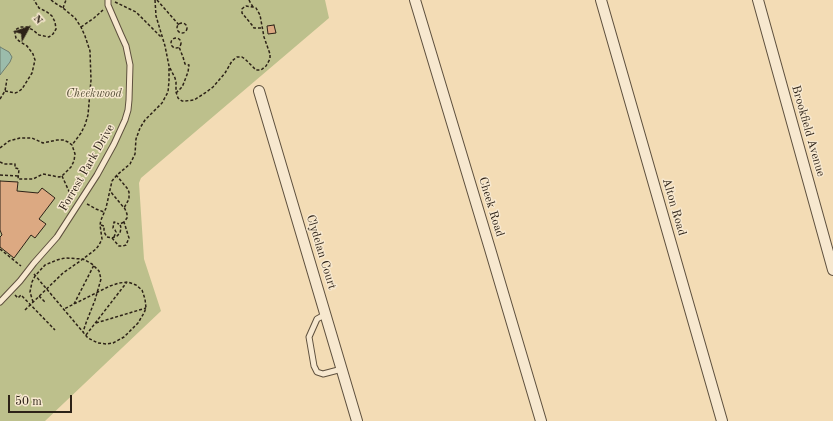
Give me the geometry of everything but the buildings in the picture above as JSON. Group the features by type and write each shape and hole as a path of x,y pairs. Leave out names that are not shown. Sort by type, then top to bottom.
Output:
{"street":[{"name":"Cheek Road","path":"415,0 541,421"},
{"name":"Alton Road","path":"601,0 722,421"},
{"name":"Brookfield Avenue","path":"758,0 833,270"},
{"name":"Clydelan Court","path":"259,91 358,421"}],"lane":[{"name":"Forrest Park Drive","path":"0,302 57,237 97,175 125,120 129,100 130,74 128,57 122,35 108,2 104,0"},
{"path":"326,314 318,319 309,337 314,366 317,372 323,374 342,370"}],"path":[{"path":"5,91 15,93 22,89 32,73 35,60 33,54 27,46 16,38 16,30 20,27 27,27 39,35 46,37 51,36 56,29 55,22 50,13 39,8 34,0"},
{"path":"51,0 54,4 63,8 75,18 81,27 90,52 90,99 88,115 79,137 72,145"},
{"path":"62,0 66,1 63,8"},
{"path":"156,0 179,25"},
{"path":"25,310 46,288 63,273 96,249 101,242 100,225 112,181 130,164 135,154 136,139 140,128 145,120 160,106 168,92 169,67 156,16 156,0"},
{"path":"81,27 94,18 108,2 112,1 136,12 163,39"},
{"path":"253,7 250,1 242,9 243,15 253,27 262,28"},
{"path":"169,67 175,78 176,93 180,99 185,101 194,100 213,87 221,79 232,61 237,57 242,57 245,59 256,70 261,70 264,68 269,63 270,58 260,15 257,9 246,6"},
{"path":"179,25 186,25 187,29 185,32 178,32 177,28 179,25"},
{"path":"176,93 183,85 189,65 184,64 179,47 181,44 180,40 176,38 173,39 173,46 175,48 179,47"},
{"path":"0,99 5,91 7,79"},
{"path":"0,148 9,141 20,138 32,138 45,143 63,140 72,145 75,154 74,162 62,176 56,177 43,174 31,180 18,179 19,169 15,168 15,164 4,164 0,162"},
{"path":"0,175 19,176"},
{"path":"62,176 73,202"},
{"path":"116,176 129,192 129,199 124,208"},
{"path":"110,191 127,212 128,216 124,222 120,224 114,222 113,228 116,232 113,238"},
{"path":"82,200 91,207 104,212"},
{"path":"100,225 104,226 106,236 113,238 119,246 124,246 127,244 129,236 124,222"},
{"path":"113,238 120,232 120,224"},
{"path":"0,249 22,266"},
{"path":"33,302 30,289 32,282 35,275 45,265 65,258 83,259 94,265 97,268 101,279 98,292 83,332"},
{"path":"74,304 94,265"},
{"path":"29,269 83,332 90,339 98,343 113,343 124,337 134,328 142,317 146,308 142,290 136,285 127,282 114,284 64,309"},
{"path":"86,335 127,282"},
{"path":"11,291 18,298 21,295 55,330"},
{"path":"39,296 45,302"},
{"path":"95,324 146,308"}],"green space":[{"name":"Cheekwood","path":"0,0 325,0 329,18 141,178 139,183 144,259 161,311 45,421 0,421"}],"shaded area":[{"path":"0,47 9,52 12,57 0,75"}]}
